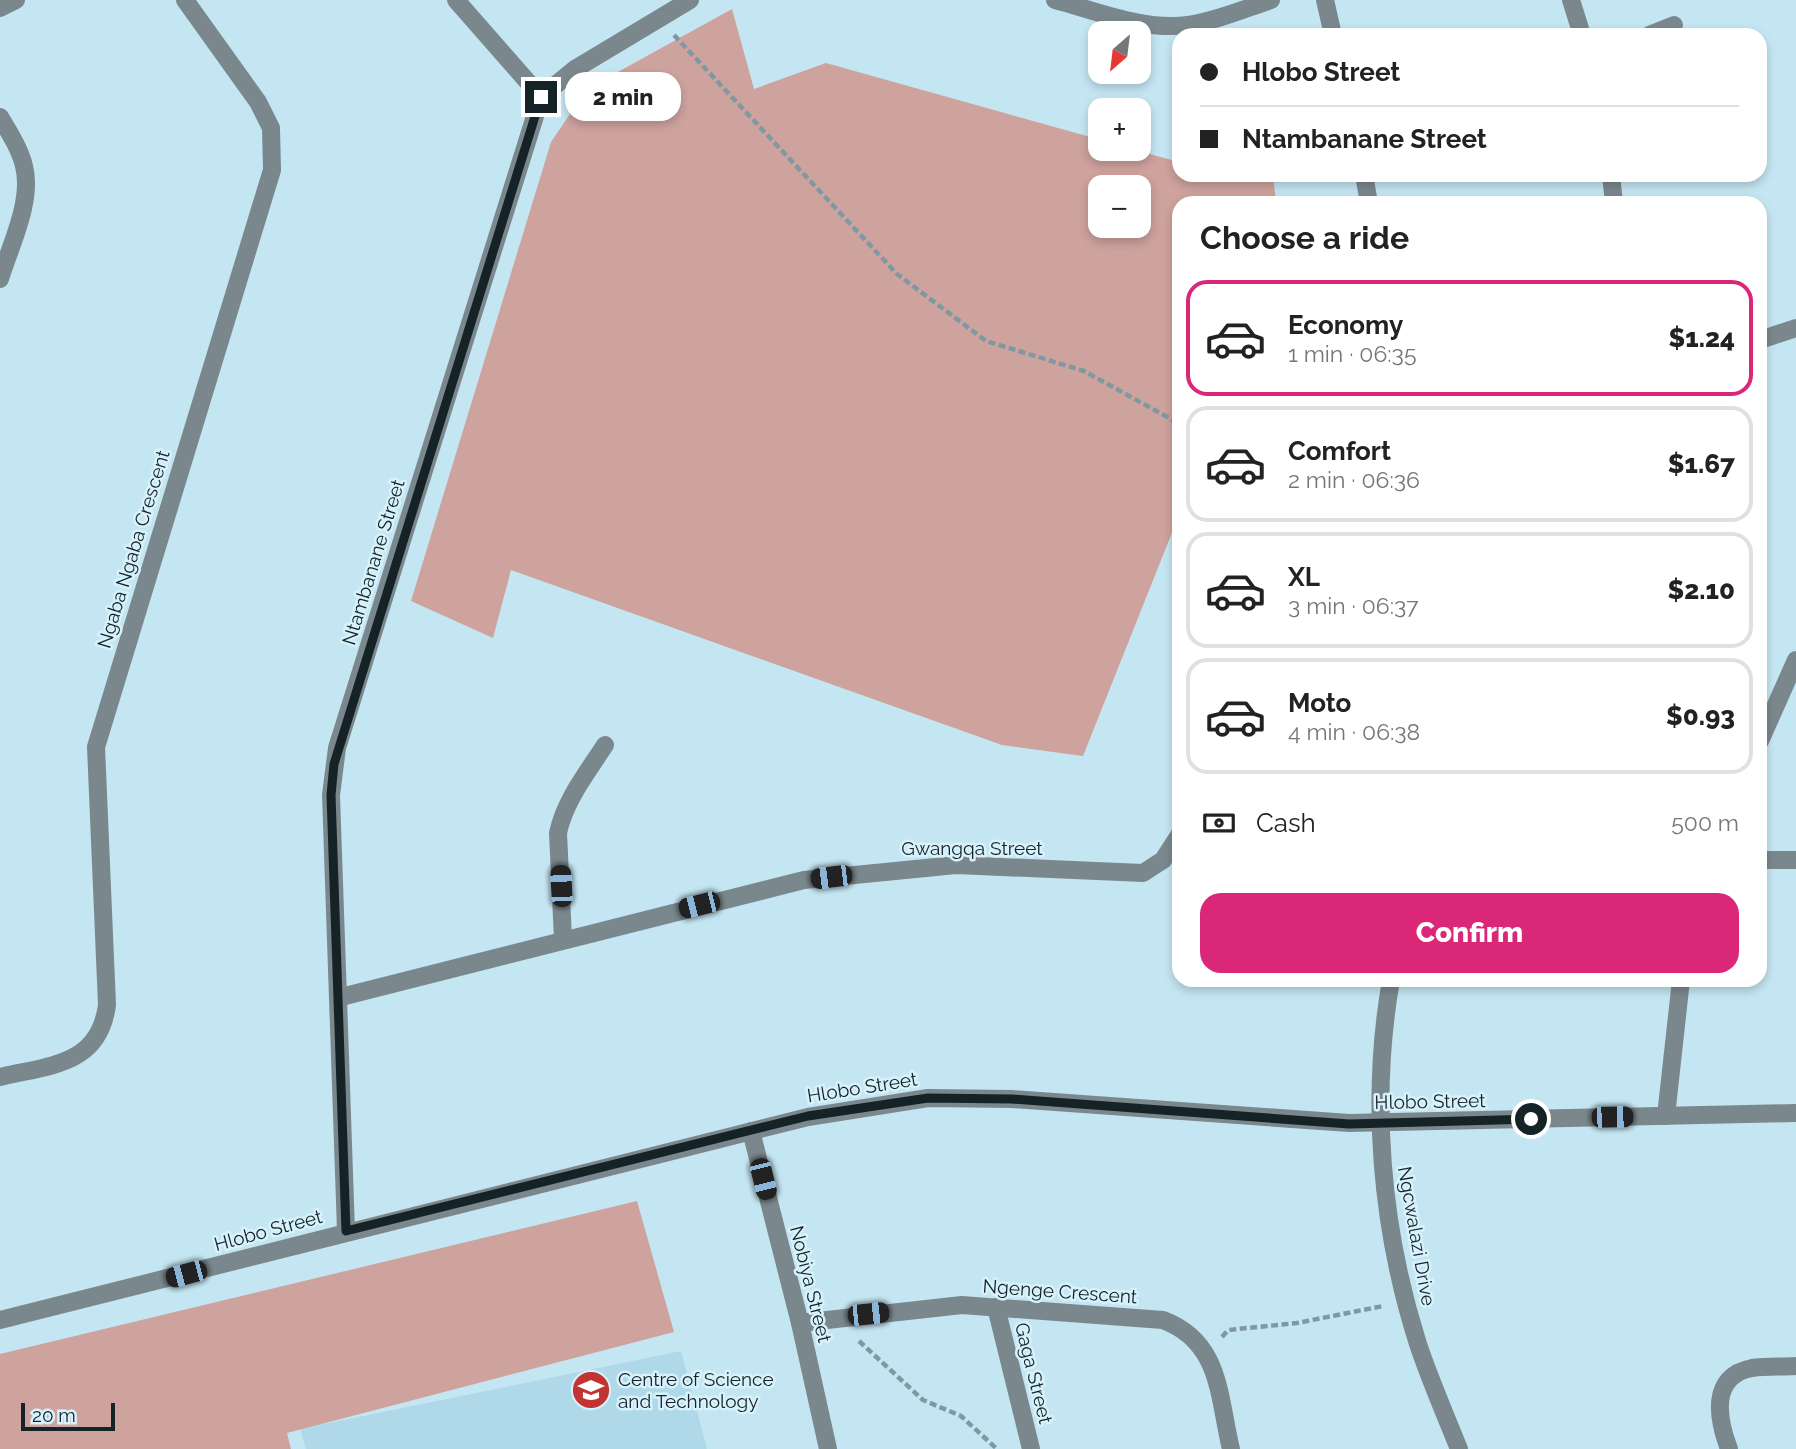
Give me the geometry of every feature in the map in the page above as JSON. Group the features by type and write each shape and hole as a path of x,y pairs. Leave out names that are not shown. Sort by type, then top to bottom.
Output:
{"street":[{"path":"0,8 16,0"},
{"name":"Ngaba Ngaba Crescent","path":"0,1077 78,1057 95,1039 105,1020 96,747 272,170 271,128 262,109 185,0"},
{"path":"456,0 541,97 575,69 691,0"},
{"path":"1055,0 1145,23 1175,26 1204,22 1271,0"},
{"path":"1325,0 1331,28"},
{"path":"1571,0 1580,28"},
{"path":"1666,28 1674,25"},
{"name":"Ntambanane Street","path":"346,1231 341,997 331,795 337,748 541,97"},
{"path":"0,117 22,159 26,180 23,205 0,279"},
{"path":"1767,338 1796,328"},
{"path":"1767,725 1796,660"},
{"path":"563,939 558,833 568,803 605,745"},
{"name":"Gwangqa Street","path":"341,997 780,884 956,865 1143,873 1163,860 1172,846"},
{"path":"1767,860 1796,860"},
{"name":"Ngcwalazi Drive","path":"1390,987 1381,1065 1388,1211 1406,1301 1419,1345 1459,1449"},
{"path":"1666,1116 1680,987"},
{"name":"Hlobo Street","path":"0,1320 808,1116 928,1098 1012,1099 1382,1124 1796,1114"},
{"name":"Nobiya Street","path":"751,1131 800,1323 828,1449"},
{"name":"Ngenge Crescent","path":"800,1323 946,1305 996,1307 1163,1320 1187,1331 1209,1354"},
{"name":"Gaga Street","path":"996,1307 1031,1449"},
{"path":"1209,1354 1231,1449"},
{"path":"1729,1449 1719,1423 1719,1410 1721,1398 1732,1378 1753,1368 1796,1366"}],"path":[{"path":"658,18 897,274 985,341 1084,372 1172,420"},
{"path":"1209,1354 1228,1330 1297,1323 1384,1306"},
{"path":"842,1316 856,1338 923,1400 961,1416 997,1449"}],"shaded area":[{"path":"732,9 754,89 826,63 1088,136 1088,161 1151,161 1151,154 1172,160 1172,182 1274,182 1275,196 1172,196 1172,533 1083,756 1002,745 511,570 493,638 411,601 551,142 587,89"},
{"path":"637,1201 674,1332 287,1433 291,1449 0,1449 0,1354"},
{"name":"Centre of Science and Technology","path":"681,1351 707,1449 306,1449 300,1429"}],"place":[{"name":"Centre of Science and Technology","path":"591,1390"}],"route":[{"path":"541,97 480,286 334,764 331,795 341,997 346,1231 808,1116 893,1101 928,1098 1012,1099 1349,1124 1531,1119"}]}
